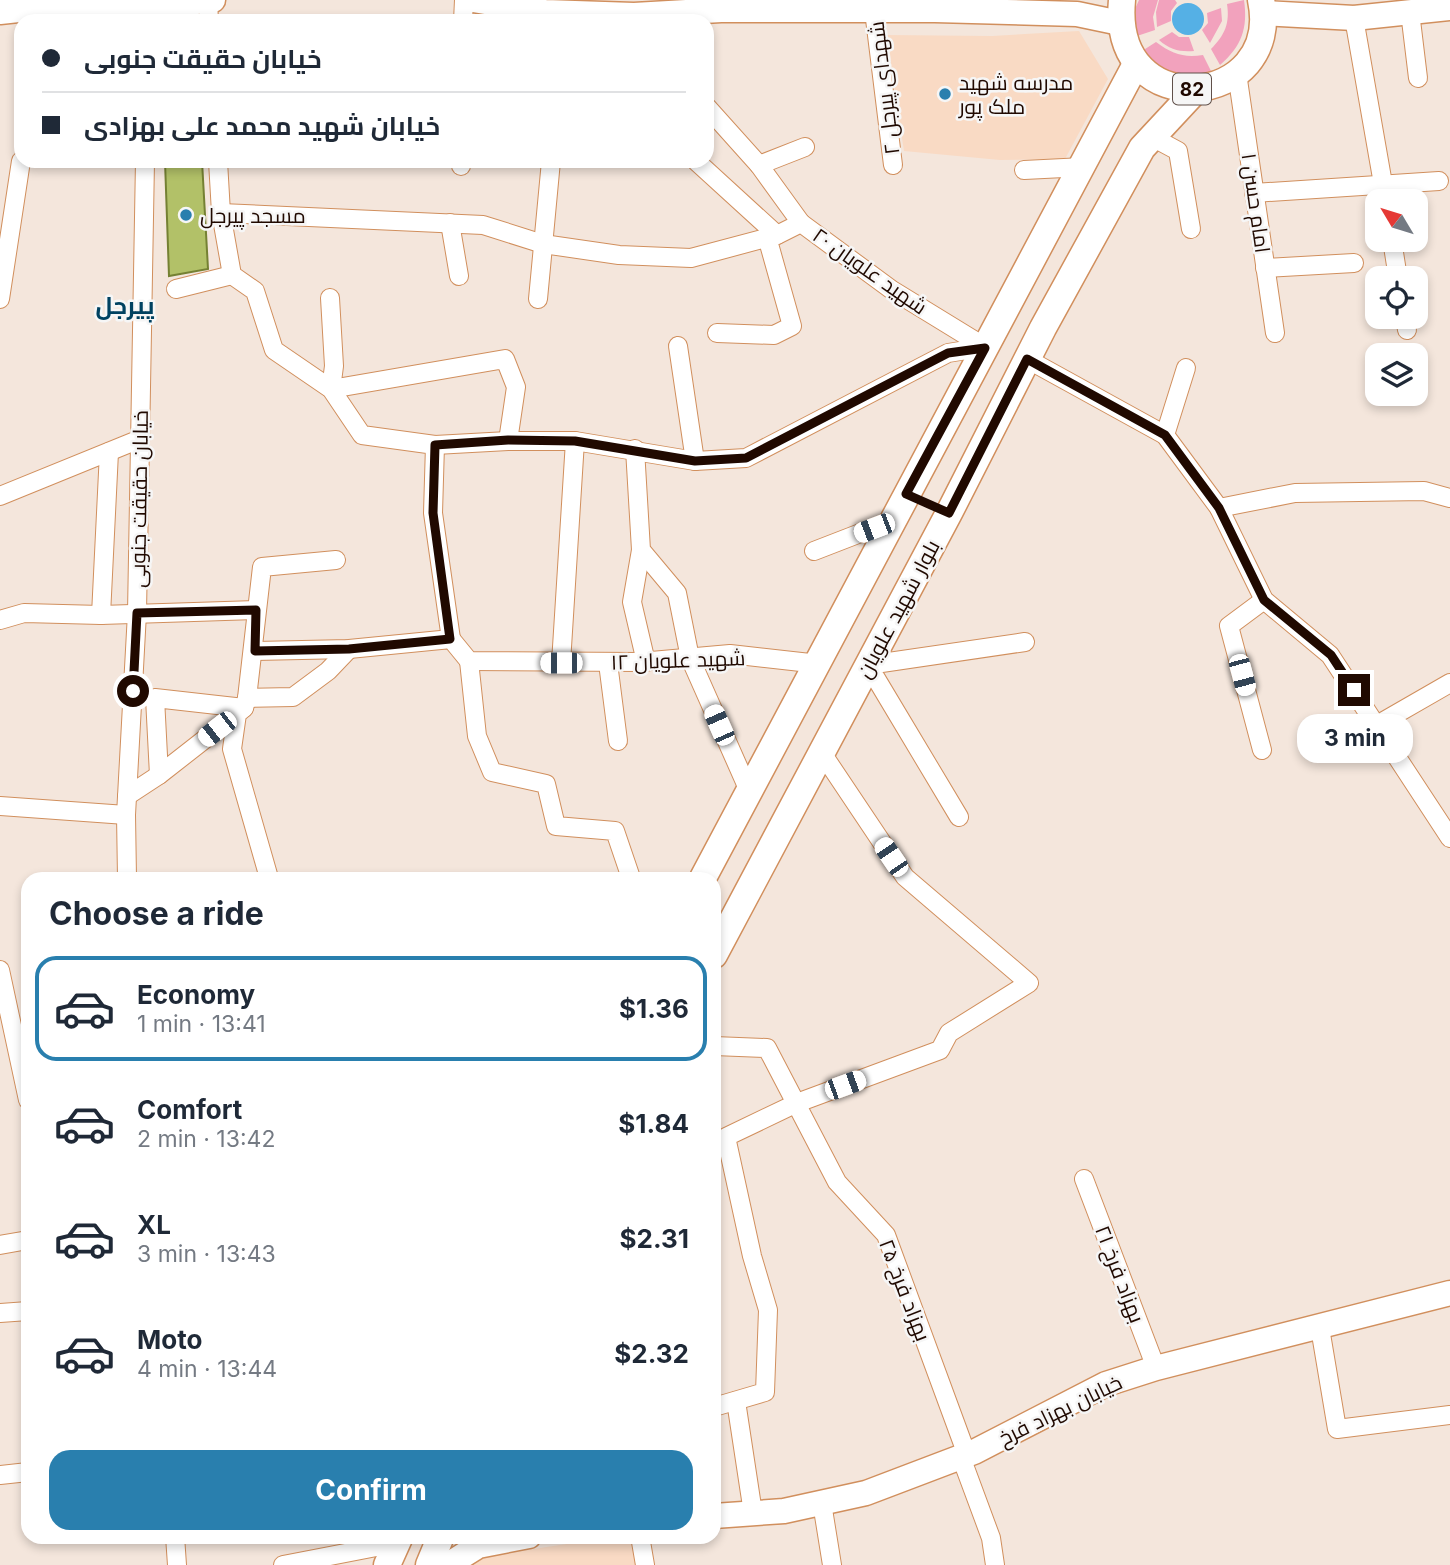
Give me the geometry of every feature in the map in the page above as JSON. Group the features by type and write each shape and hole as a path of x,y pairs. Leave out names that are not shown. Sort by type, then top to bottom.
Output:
{"main road":[{"name":"82","path":"1136,64 1163,83 1196,90 1218,85 1237,73 1252,56 1261,36 1262,7"},
{"path":"1121,11 1125,44 1136,64"},
{"name":"بلوار شهید علویان","path":"706,872 819,664 906,494 1084,167 1136,64"},
{"name":"بلوار شهید علویان","path":"721,942 949,513 1027,359 1142,148 1196,90"},
{"path":"906,494 949,513"},
{"path":"736,818 777,837"},
{"path":"429,1565 438,1544"}],"street":[{"path":"0,12 42,4 71,14 147,10 213,0"},
{"path":"473,0 540,14"},
{"path":"592,14 720,5 797,5 874,11 934,5 1077,7 1121,11"},
{"path":"1262,7 1354,18 1418,8 1450,8"},
{"path":"1418,8 1418,78"},
{"name":"شهدای پیرجل ۲","path":"874,11 893,165"},
{"path":"1354,18 1383,189"},
{"name":"امام حسن ۱","path":"1237,73 1275,332"},
{"path":"714,115 759,165 801,223"},
{"path":"1152,137 1178,151 1191,229"},
{"path":"759,165 805,147"},
{"path":"1024,170 1084,167"},
{"path":"0,299 21,168"},
{"name":"خیابان حقیقت جنوبی","path":"127,872 126,815 137,613 145,168"},
{"path":"218,168 221,213 232,275 255,291 274,350 331,389 362,435 435,445 508,440 575,441 695,461 746,458 948,353 985,348"},
{"path":"538,299 550,168"},
{"path":"703,168 772,236 792,326 774,335 717,333"},
{"path":"1402,189 1439,181"},
{"path":"1254,192 1365,193"},
{"name":"شهید علویان ۲۰","path":"221,213 483,225 543,244 619,255 691,258 772,236 801,223 892,290 985,348"},
{"path":"450,223 458,276"},
{"path":"1265,268 1354,263"},
{"path":"176,289 232,275"},
{"path":"330,298 334,366 331,389"},
{"path":"677,346 695,461"},
{"path":"331,389 505,359 516,387 508,440"},
{"path":"1027,359 1165,435 1219,508 1264,600 1331,655 1450,838"},
{"path":"1165,435 1186,368"},
{"path":"0,496 140,439"},
{"path":"561,663 575,441"},
{"path":"435,445 433,513 450,639 469,661 477,736 492,772 546,784 556,826 615,831 629,872"},
{"path":"635,449 641,550 632,602 646,662"},
{"path":"101,615 109,452"},
{"path":"1219,508 1294,493 1424,491 1450,498"},
{"path":"814,551 894,520"},
{"path":"641,550 677,593 690,658 749,791"},
{"path":"267,872 232,749 255,651 256,610 262,567 336,560"},
{"path":"1262,750 1229,625 1264,600"},
{"path":"0,620 24,613 101,615 256,610"},
{"path":"255,651 349,649 450,639"},
{"path":"959,817 868,665 1025,642"},
{"path":"159,775 155,698 243,706 293,696 328,671 349,649"},
{"name":"شهید علویان ۱۲","path":"469,661 646,662 730,654 819,664"},
{"path":"608,663 618,741"},
{"path":"1377,725 1450,683"},
{"path":"127,796 159,775 243,706"},
{"path":"721,1405 765,1392 768,1310 752,1256 726,1138 797,1103 940,1050 949,1033 1029,983 905,877 822,753"},
{"path":"0,806 126,815"},
{"path":"0,970 21,1033"},
{"name":"بهزاد فرخ ۲۵","path":"721,1046 767,1048 837,1182 886,1234 964,1456 991,1538 995,1565"},
{"name":"بهزاد فرخ ۲۱","path":"1084,1179 1157,1368"},
{"path":"0,1245 21,1241"},
{"name":"خیابان بهزاد فرخ","path":"721,1515 784,1511 866,1493 964,1456 1107,1384 1157,1368 1450,1293"},
{"path":"0,1313 21,1312"},
{"path":"1320,1328 1337,1429 1450,1415"},
{"path":"736,1401 752,1513"},
{"path":"0,1475 21,1473"},
{"path":"822,1503 832,1565"},
{"path":"176,1544 177,1565"},
{"path":"448,1565 480,1544"},
{"path":"641,1544 645,1565"},
{"path":"283,1565 395,1548"}],"shaded area":[{"path":"1139,0 1158,0 1153,17 1155,30 1137,36 1135,9"},
{"path":"1159,0 1175,0 1177,3 1171,11 1171,21 1157,27 1156,12"},
{"path":"1244,0 1242,36 1234,51 1220,65 1211,49 1225,28 1227,4"},
{"path":"1221,8 1222,21 1210,43 1202,30 1208,23 1207,13"},
{"path":"1079,31 1108,79 1065,159 1000,160 904,151 886,35 992,36"},
{"path":"1172,32 1179,37 1189,37 1194,51 1175,50 1159,40"},
{"path":"1156,42 1178,54 1203,55 1212,73 1190,76 1166,70 1142,51"},
{"path":"567,1544 632,1544 636,1565 472,1565 487,1556"}],"water":[{"path":"1188,3 1199,8 1204,19 1199,30 1188,35 1177,30 1172,19 1177,8"}],"building":[{"name":"مسجد پیرجل","path":"165,168 202,168 208,269 169,276"}],"place":[{"name":"مدرسه شهید ملک پور","path":"945,94"},
{"name":"مسجد پیرجل","path":"186,215"}],"district":[{"name":"پیرجل","path":"125,305"}],"route":[{"path":"133,691 137,613 256,610 255,651 349,649 450,639 433,513 435,445 508,440 575,441 695,461 746,458 948,353 985,348 906,494 949,513 1027,359 1165,435 1219,508 1264,600 1331,655 1354,690"}]}
